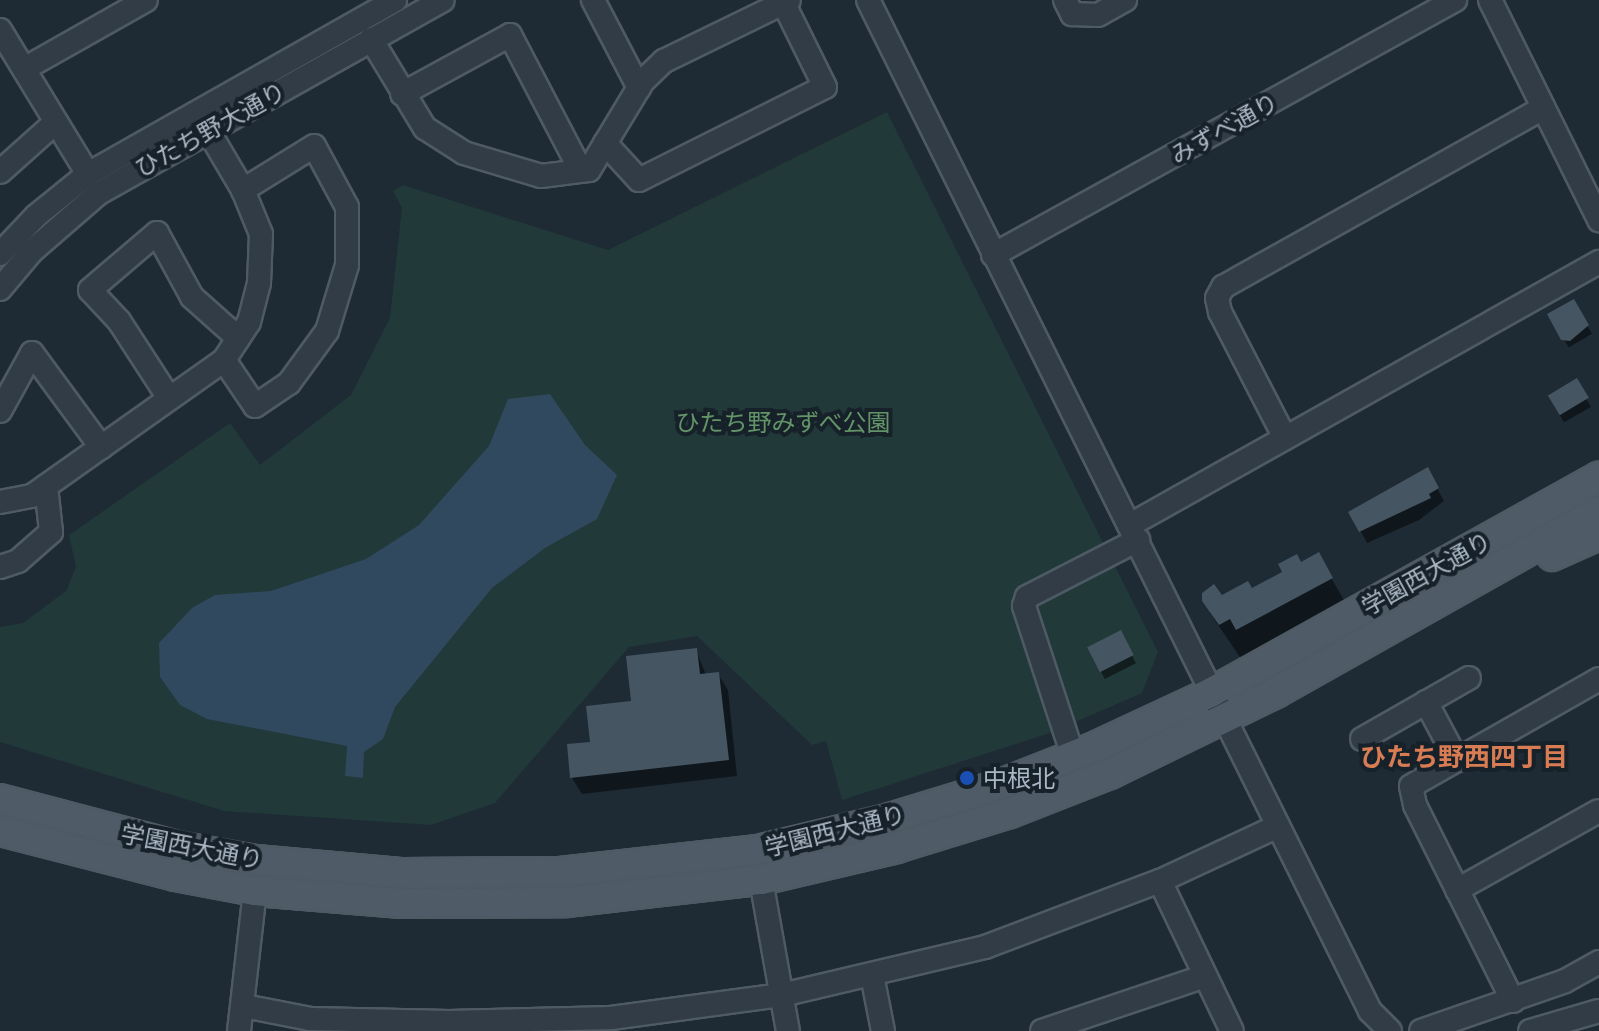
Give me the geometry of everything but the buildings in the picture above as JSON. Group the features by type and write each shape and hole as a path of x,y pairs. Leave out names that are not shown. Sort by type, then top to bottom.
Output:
{"main road":[{"path":"1391,593 1489,520 1599,459"},
{"name":"学園西大通り","path":"0,799 163,843 256,860 403,873 560,872 757,850 890,818 1073,756 1212,692 1599,477"},
{"name":"学園西大通り","path":"0,831 129,866 255,891 402,903 567,902 761,880 1010,813 1110,774 1225,719 1599,511"},
{"path":"1461,589 1522,570 1599,535"}],"street":[{"path":"24,69 146,0"},
{"name":"ひたち野大通り","path":"0,254 36,216 88,174 395,0"},
{"name":"ひたち野大通り","path":"0,289 32,251 99,193 207,129 443,0"},
{"path":"593,0 639,88"},
{"path":"868,0 1370,1011 1390,1031"},
{"path":"1065,0 1072,14 1098,15 1125,0"},
{"name":"みずべ通り","path":"993,255 1455,0"},
{"path":"1490,0 1599,220"},
{"path":"371,39 425,128 464,153 541,176 589,170 605,143 639,88 664,61 785,1 825,87 639,180 605,143"},
{"path":"0,30 88,174"},
{"path":"402,94 510,35 581,171"},
{"path":"1285,438 1220,312 1217,298 1223,287 1543,108"},
{"path":"0,172 56,122"},
{"path":"0,502 32,496 224,360 249,322 259,283 261,234 243,190 207,129"},
{"path":"224,360 255,406 289,383 327,331 347,265 347,207 314,146 243,190"},
{"path":"169,398 119,321 90,290 157,233 192,297 238,338"},
{"path":"1073,756 1024,606 1027,597 1285,438 1599,262"},
{"path":"0,411 32,353 101,447"},
{"path":"0,567 18,561 51,532 46,486"},
{"path":"1362,739 1469,678"},
{"path":"1513,1001 1415,805 1411,786 1599,679"},
{"path":"1426,702 1457,760"},
{"path":"1457,890 1599,811"},
{"path":"244,1006 310,1019 449,1026 611,1018 782,995 985,947 1160,881 1278,826"},
{"path":"761,880 788,1031"},
{"path":"1160,881 1232,1031"},
{"path":"239,1031 255,891"},
{"path":"1421,1031 1565,981 1599,962"},
{"path":"872,975 883,1031"},
{"path":"1042,1031 1205,976"},
{"path":"1530,1031 1592,1013 1565,981"}],"green space":[{"name":"ひたち野みずべ公園","path":"887,112 1158,652 1142,693 1050,733 842,800 826,741 812,745 697,636 629,647 495,803 431,825 224,811 0,742 0,627 23,623 66,591 76,567 69,535 230,423 260,465 351,395 390,318 402,208 393,191 403,185 608,250"},
{"path":"1174,734 945,827 758,871 546,897 264,882 0,823 0,809 153,851 588,879 1090,767"}],"water":[{"path":"550,394 585,445 617,475 597,519 545,548 492,588 395,707 383,739 364,752 363,778 345,776 347,746 207,719 180,705 160,677 159,643 192,608 215,595 271,591 366,559 419,525 489,446 508,399"}],"place":[{"name":"中根北","path":"967,778"}],"district":[{"name":"ひたち野西四丁目","path":"1464,757"}]}
